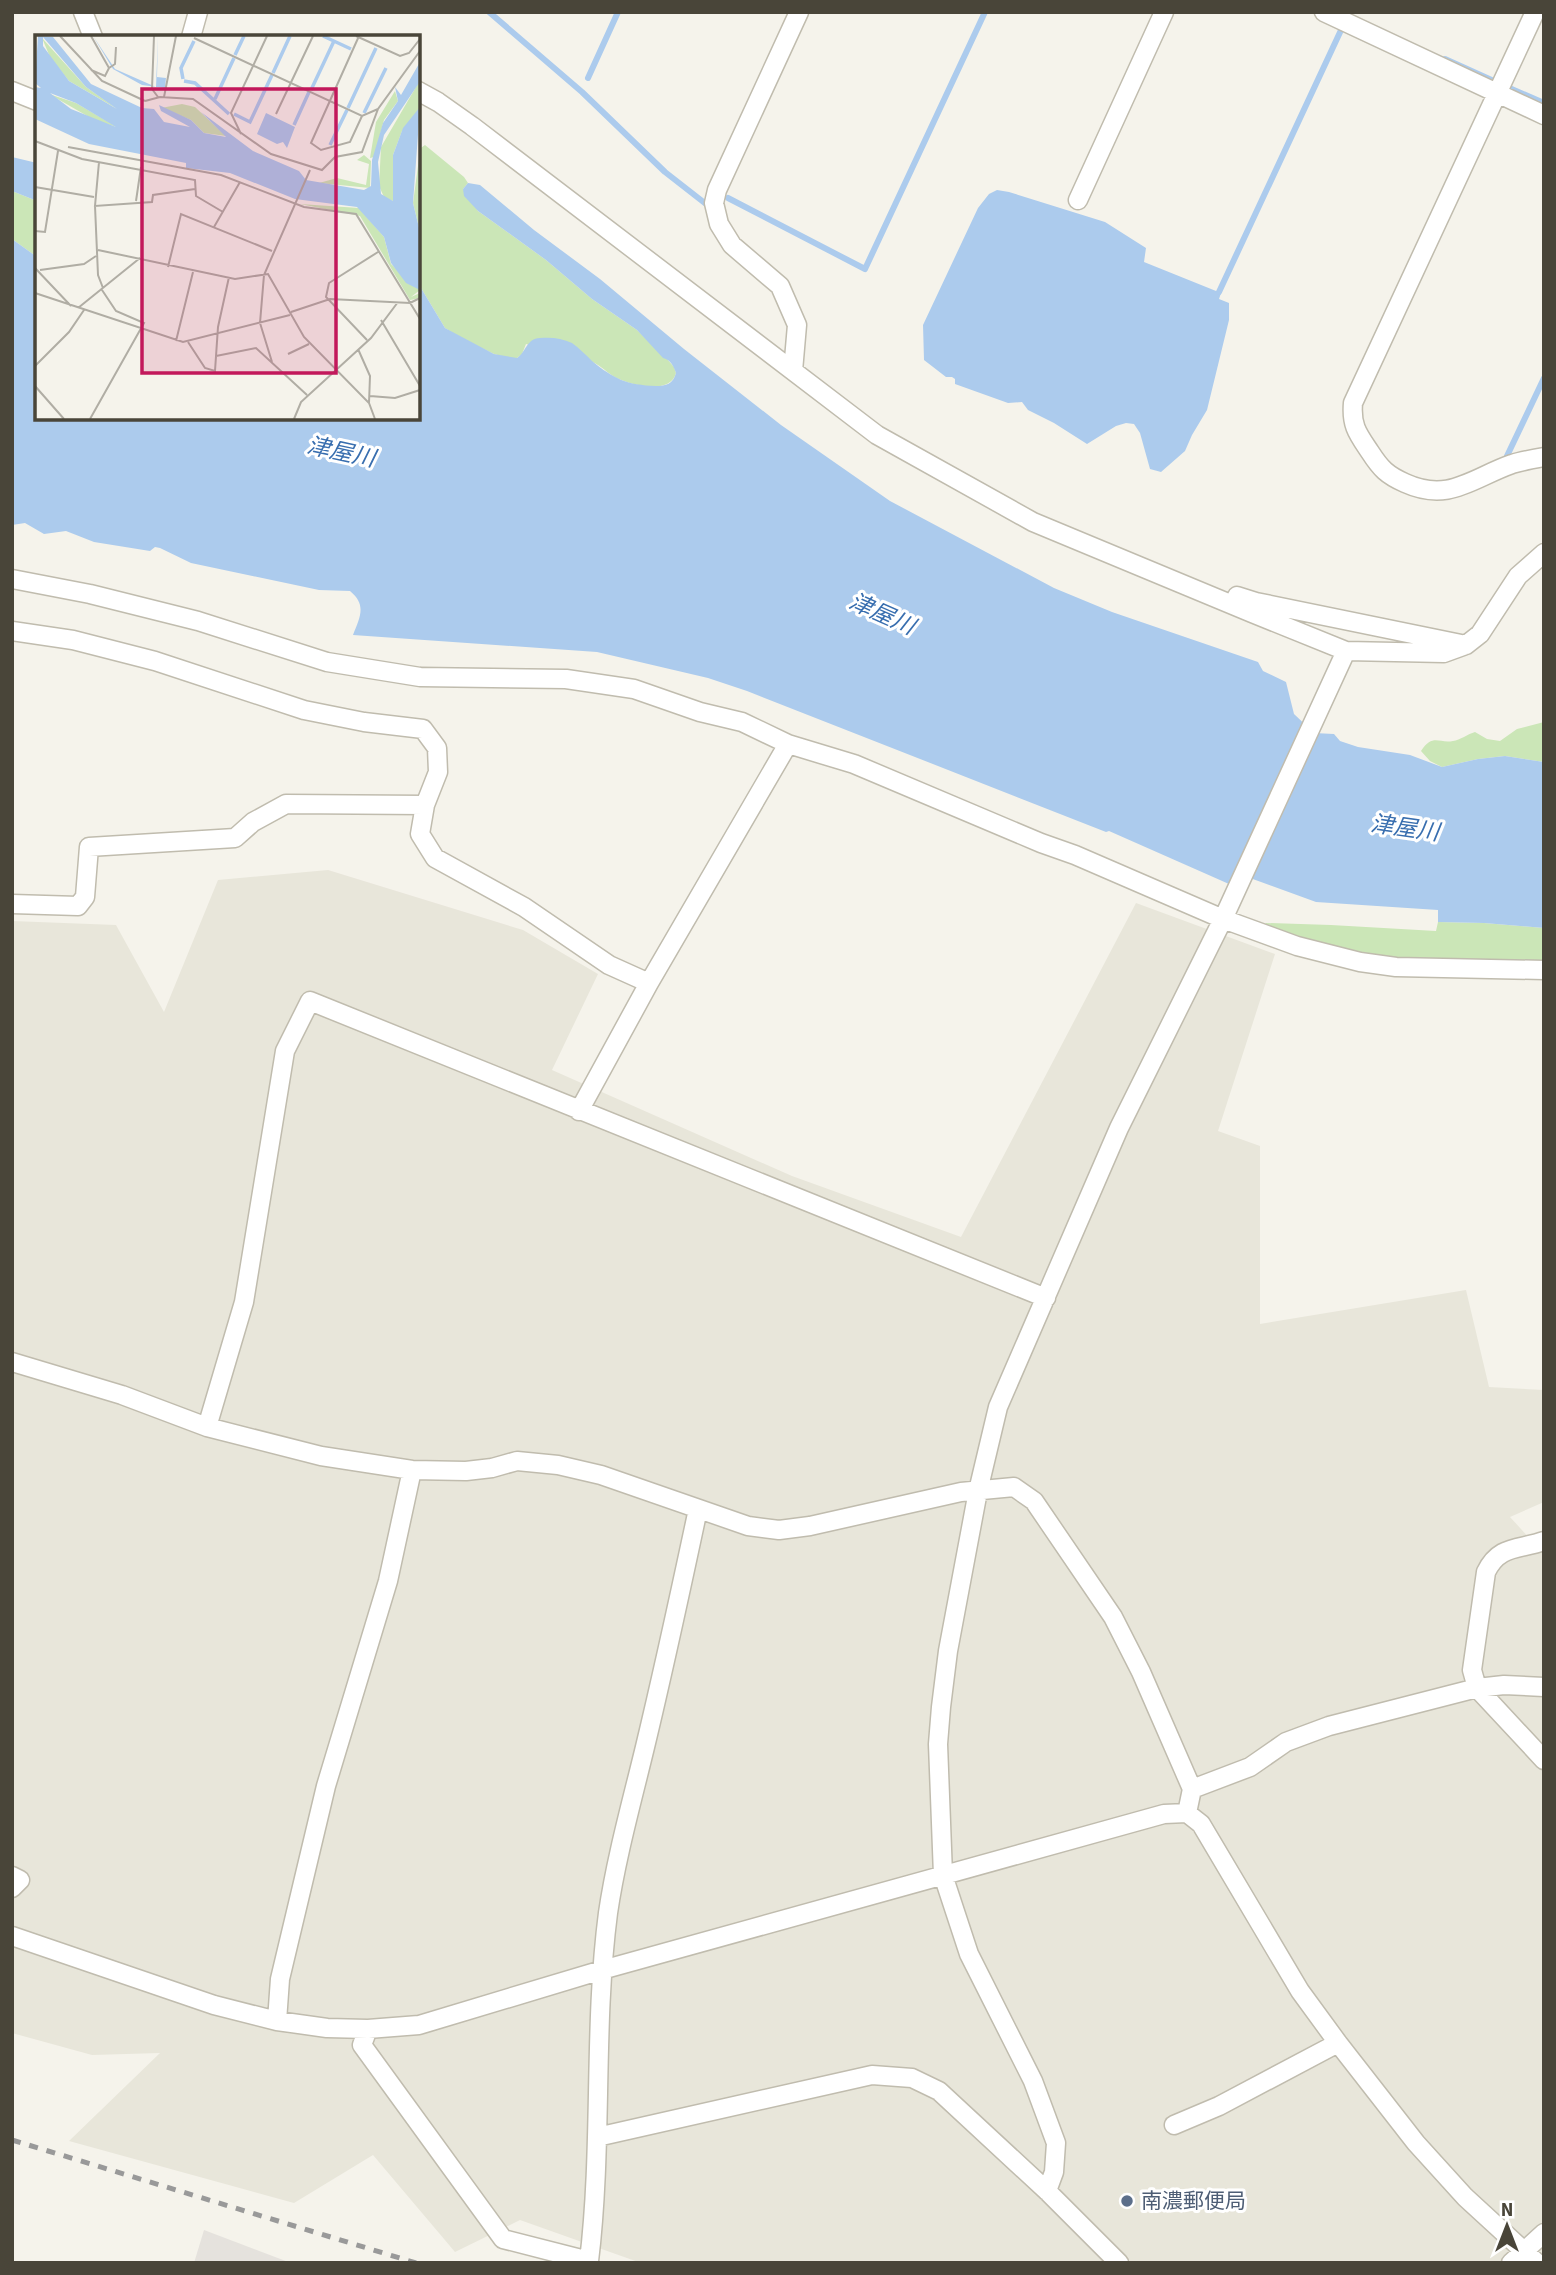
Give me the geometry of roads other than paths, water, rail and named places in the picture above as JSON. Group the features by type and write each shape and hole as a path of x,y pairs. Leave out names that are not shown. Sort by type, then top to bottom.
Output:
{"street":[{"path":"83,12 92,35"},
{"path":"192,35 198,12"},
{"path":"793,371 797,325 780,286 732,245 719,224 714,203 717,190 799,12"},
{"path":"1078,200 1164,12"},
{"path":"1324,12 1544,115"},
{"path":"1535,12 1353,403 1351,418 1356,431 1381,470 1415,488 1436,492 1459,488 1513,464 1544,457"},
{"path":"420,92 472,126 877,435 1033,522 1346,651 1444,653 1466,645 1480,634 1518,576 1544,553"},
{"path":"1125,560 1256,602 1466,645"},
{"path":"12,579 90,594 198,621 327,662 420,677 566,679 634,689 700,712 742,722 789,744 854,764 1223,919 1297,946 1360,962 1396,967 1544,971"},
{"path":"12,631 73,640 144,658 304,709 364,722 423,729 437,748 438,772 425,805 419,834 435,859 524,907 609,965 649,984"},
{"path":"1047,2190 1054,2172 1056,2143 1033,2081 969,1954 943,1875 938,1744 941,1707 948,1651 978,1491 998,1407 1119,1128 1223,919 1346,651"},
{"path":"579,1111 649,984 789,744"},
{"path":"12,904 78,906 85,897 89,847 235,838 253,822 286,804 425,805"},
{"path":"207,1427 244,1302 285,1051 310,1001 1046,1298"},
{"path":"12,1362 122,1395 207,1427 321,1456 412,1470 467,1471 517,1461 558,1465 601,1475 748,1526 779,1530 961,1492 1014,1487 1034,1501 1113,1617 1192,1788 1187,1813"},
{"path":"277,2021 280,1979 326,1786 388,1581 412,1470"},
{"path":"368,2029 362,2045 503,2239 589,2261 594,2216 603,1970 609,1910 698,1509"},
{"path":"1544,1541 1500,1552 1491,1562 1486,1572 1472,1670 1477,1688 1544,1760"},
{"path":"1192,1788 1250,1767 1286,1742 1329,1726 1477,1688 1504,1685 1544,1686"},
{"path":"12,1936 214,2005 277,2021 327,2028 368,2029 419,2025 603,1970 943,1875 1164,1814 1187,1813 1201,1824 1300,1991 1416,2143 1524,2259 1544,2233"},
{"path":"12,1876 20,1880 12,1888"},
{"path":"1174,2125 1219,2106 1338,2043"},
{"path":"597,2137 872,2076 912,2078 939,2091 1047,2190 1119,2263"}],"water":[{"path":"12,157 35,163 35,200 12,191"},
{"name":"津屋川","path":"468,183 480,185 781,425 890,501 1054,588 1112,612 1258,662 1263,671 1286,682 1294,714 1314,733 1334,734 1340,741 1358,747 1410,755 1442,767 1505,756 1544,762 1544,928 1438,922 1438,910 1316,902 1250,878 1232,879 1229,884 1109,831 708,678 597,652 353,635 360,617 360,606 350,591 319,590 191,563 155,547 150,551 94,542 66,531 44,534 25,523 12,525 12,239 35,256 35,420 420,420 420,286 445,328 494,354 517,358 535,339 556,338 572,343 600,367 621,380 656,386 671,382 676,373 673,366 637,330 592,299 546,260 478,211 464,196 463,189"},
{"path":"997,190 1105,222 1146,248 1144,262 1221,293 1219,299 1229,303 1229,320 1207,410 1185,451 1161,472 1150,469 1140,433 1134,424 1116,426 1087,444 1028,410 1022,402 1008,403 955,384 955,379 946,377 924,360 923,325 978,208 989,194"}],"waterway":[{"path":"489,12 582,92 665,172 706,204"},
{"path":"588,78 618,12"},
{"path":"728,198 865,269 985,12"},
{"path":"1219,292 1342,28"},
{"path":"1445,59 1496,82"},
{"path":"1507,87 1544,103"},
{"path":"1507,456 1544,378"}],"railway":[{"path":"12,2140 416,2263"}],"place":[{"name":"南濃郵便局","path":"1127,2201"}]}
